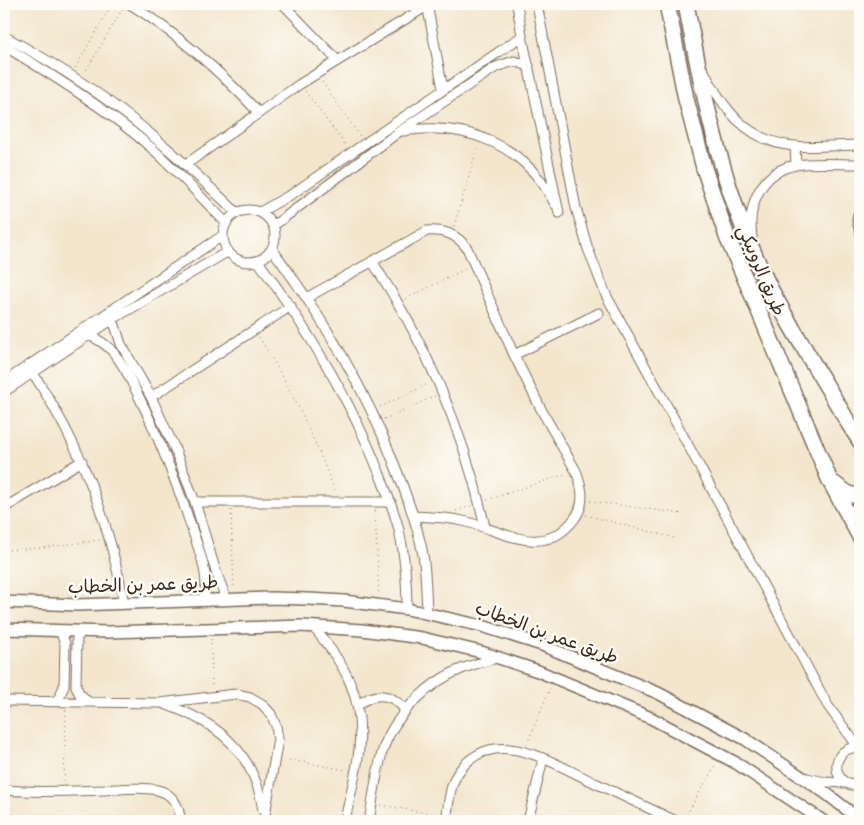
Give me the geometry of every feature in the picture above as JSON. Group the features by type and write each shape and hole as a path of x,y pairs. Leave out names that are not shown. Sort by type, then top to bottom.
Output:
{"main road":[{"name":"طريق الروبيكي","path":"667,4 686,99 704,168 727,237 830,481 860,537"},
{"name":"طريق الروبيكي","path":"686,4 714,135 729,186 755,254 771,289 860,441"},
{"path":"830,481 850,495 860,495"}],"street":[{"path":"130,4 166,28 199,54 230,82 258,112"},
{"path":"283,4 337,60"},
{"path":"517,4 559,213"},
{"path":"537,4 576,208 588,249 606,295 824,700 860,748 846,750 838,760 838,773 846,783"},
{"path":"185,165 316,73 427,5 443,89"},
{"path":"4,36 71,75 135,121 237,213"},
{"path":"260,212 292,194 350,152 522,36"},
{"path":"4,46 60,81 128,128 178,172 226,223"},
{"path":"695,52 720,100 734,118 762,137 795,146 858,144"},
{"path":"273,226 400,132 496,67 514,62 529,66"},
{"path":"400,132 437,128 461,131 481,137 507,149 525,163 546,188 559,213"},
{"path":"795,146 796,165"},
{"path":"755,254 750,216 752,204 757,192 773,175 796,165 860,164"},
{"path":"559,213 576,208"},
{"path":"252,210 260,212 266,216 273,226 275,242 272,249 258,261 250,263 241,262 227,252 223,244 222,236 226,223 237,213 252,210"},
{"path":"308,298 427,231 440,230 460,240 467,248 475,264 514,355 576,470 582,485 582,500 578,513 568,528 553,538 535,541 518,539 485,527 445,518 413,516"},
{"path":"4,382 222,236"},
{"path":"272,249 308,298 336,343 372,410 388,446 413,516 423,555 427,612"},
{"path":"4,392 113,319 227,252"},
{"path":"258,261 291,306 319,351 346,400 370,450 391,502 399,528 404,555 407,609"},
{"path":"372,261 398,303 438,380 464,447 485,527"},
{"path":"151,397 291,306"},
{"path":"514,355 599,313"},
{"path":"113,319 121,344 151,397 174,448 195,502 216,572 231,599"},
{"path":"89,335 106,345 118,360 141,401 164,452 185,505 202,561 206,588 204,600"},
{"path":"33,372 68,430 99,503 110,538 124,604"},
{"path":"4,508 82,461"},
{"path":"195,502 391,502"},
{"name":"طريق عمر بن الخطاب","path":"4,602 77,605 231,599 308,599 380,605 427,612 482,626 542,645 658,692 745,739 828,794 860,820"},
{"path":"4,629 109,632 265,626 313,627 362,630 422,638 497,658 554,678 652,718 736,763 823,821"},
{"path":"313,627 333,650 348,676 358,705 359,749 345,821"},
{"path":"54,702 59,698 64,686 65,643 60,631"},
{"path":"82,631 77,638 76,686 83,698 88,702"},
{"path":"369,821 382,752 391,732 405,710 432,686 463,668 497,658"},
{"path":"4,701 160,703 236,694 250,697 262,704 271,714 276,726 278,739 264,821"},
{"path":"358,705 365,699 383,695 400,703 405,710"},
{"path":"160,703 183,710 204,720 224,735 240,753 255,781 260,796 264,821"},
{"path":"446,819 452,783 459,770 469,760 481,753 495,749 509,749 543,759 676,821"},
{"path":"528,821 543,759"},
{"path":"803,778 860,785"},
{"path":"4,790 157,790 167,794 174,801 179,810 180,821"}],"lane":[{"path":"860,209 854,221 860,236"}],"path":[{"path":"71,75 112,4"},
{"path":"80,81 130,4"},
{"path":"316,73 365,143"},
{"path":"300,84 350,152"},
{"path":"451,234 481,137"},
{"path":"398,303 475,264"},
{"path":"255,330 302,414 339,502"},
{"path":"372,410 438,380"},
{"path":"377,422 443,392"},
{"path":"454,511 576,470"},
{"path":"582,500 683,514"},
{"path":"231,502 231,599"},
{"path":"375,502 380,605"},
{"path":"578,513 676,538"},
{"path":"4,550 50,547 110,538"},
{"path":"211,628 212,697"},
{"path":"524,752 554,678"},
{"path":"64,791 66,702"},
{"path":"683,821 721,755"},
{"path":"274,758 355,771"},
{"path":"373,803 446,819"}]}
